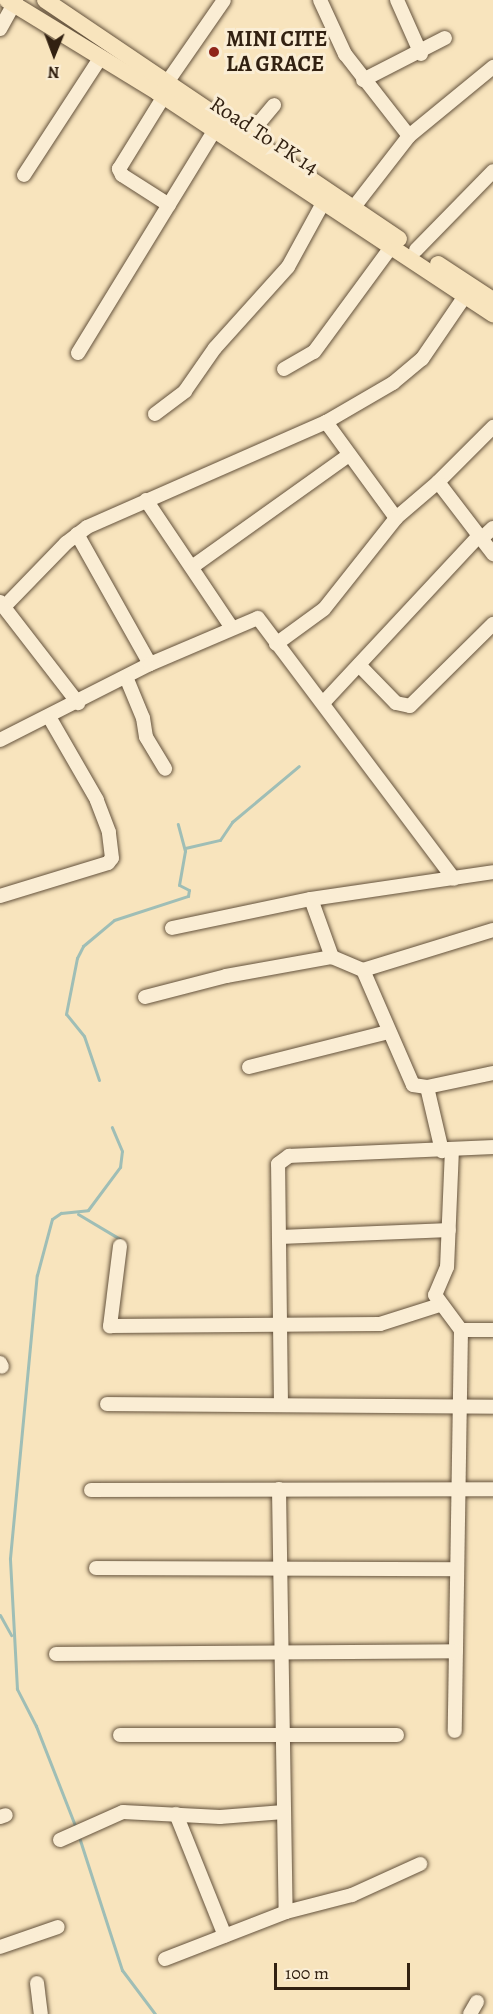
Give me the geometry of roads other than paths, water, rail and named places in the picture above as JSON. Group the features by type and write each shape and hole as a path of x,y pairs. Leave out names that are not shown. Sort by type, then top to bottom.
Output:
{"main road":[{"name":"Road To PK 14","path":"45,0 168,87 249,135 392,246 465,296 490,302"},
{"name":"Road To PK 14","path":"12,1 101,57 168,87 214,131 326,196 354,207 490,302"}],"street":[{"path":"169,205 122,175 119,169 224,0"},
{"path":"320,0 337,39 363,80 409,136"},
{"path":"397,0 421,54"},
{"path":"0,29 12,1"},
{"path":"363,80 421,54 445,38"},
{"path":"24,175 101,57"},
{"path":"354,207 409,136 493,67"},
{"path":"249,135 274,105"},
{"path":"78,353 214,131"},
{"path":"416,250 493,171"},
{"path":"155,414 185,391 221,342 288,267 326,196"},
{"path":"284,369 314,352 392,246"},
{"path":"78,703 2,605 77,534 146,500 326,422 393,383 422,359 465,296"},
{"path":"326,422 396,518"},
{"path":"276,644 324,609 396,518 438,482 493,427"},
{"path":"192,567 349,455"},
{"path":"438,482 493,554"},
{"path":"146,500 232,628"},
{"path":"323,703 480,538 493,528"},
{"path":"77,534 150,664"},
{"path":"0,740 78,703 150,664 258,618 454,879"},
{"path":"359,665 396,703 410,706 493,624"},
{"path":"126,676 143,718 146,737 165,769"},
{"path":"0,895 108,862 112,858 109,832 97,800 49,717"},
{"path":"172,928 311,899 493,872"},
{"path":"311,899 332,957"},
{"path":"145,997 226,976 332,957 363,970 493,930"},
{"path":"363,970 408,1079 413,1085 427,1087 493,1073"},
{"path":"249,1067 388,1032"},
{"path":"427,1087 447,1150 449,1230 446,1274 435,1295 460,1330 455,1731"},
{"path":"281,1405 281,1237 277,1169 283,1159 493,1147"},
{"path":"281,1237 449,1230"},
{"path":"120,1245 110,1326 380,1324 440,1305"},
{"path":"460,1330 493,1330"},
{"path":"107,1404 493,1407"},
{"path":"91,1490 493,1489"},
{"path":"279,1490 286,1912"},
{"path":"96,1568 457,1569"},
{"path":"56,1654 282,1650 456,1651"},
{"path":"120,1735 397,1735"},
{"path":"60,1840 123,1812 220,1817 284,1812"},
{"path":"176,1814 225,1936"},
{"path":"165,1959 286,1912 352,1895 420,1864"},
{"path":"0,1947 58,1927"},
{"path":"37,1983 41,2014"}],"waterway":[{"path":"185,848 220,840 232,822 299,766"},
{"path":"99,1080 84,1036 66,1014 77,958 83,946 114,920 188,896 189,890 179,885 185,851 178,824"},
{"path":"76,1828 36,1726 17,1689 10,1558 37,1275 52,1219 61,1213 88,1210 120,1167 122,1151 112,1127"},
{"path":"78,1214 120,1239"},
{"path":"0,1615 11,1635"},
{"path":"79,1837 122,1970 155,2014"}],"place":[{"name":"MINI CITE LA GRACE","path":"214,52"}]}
